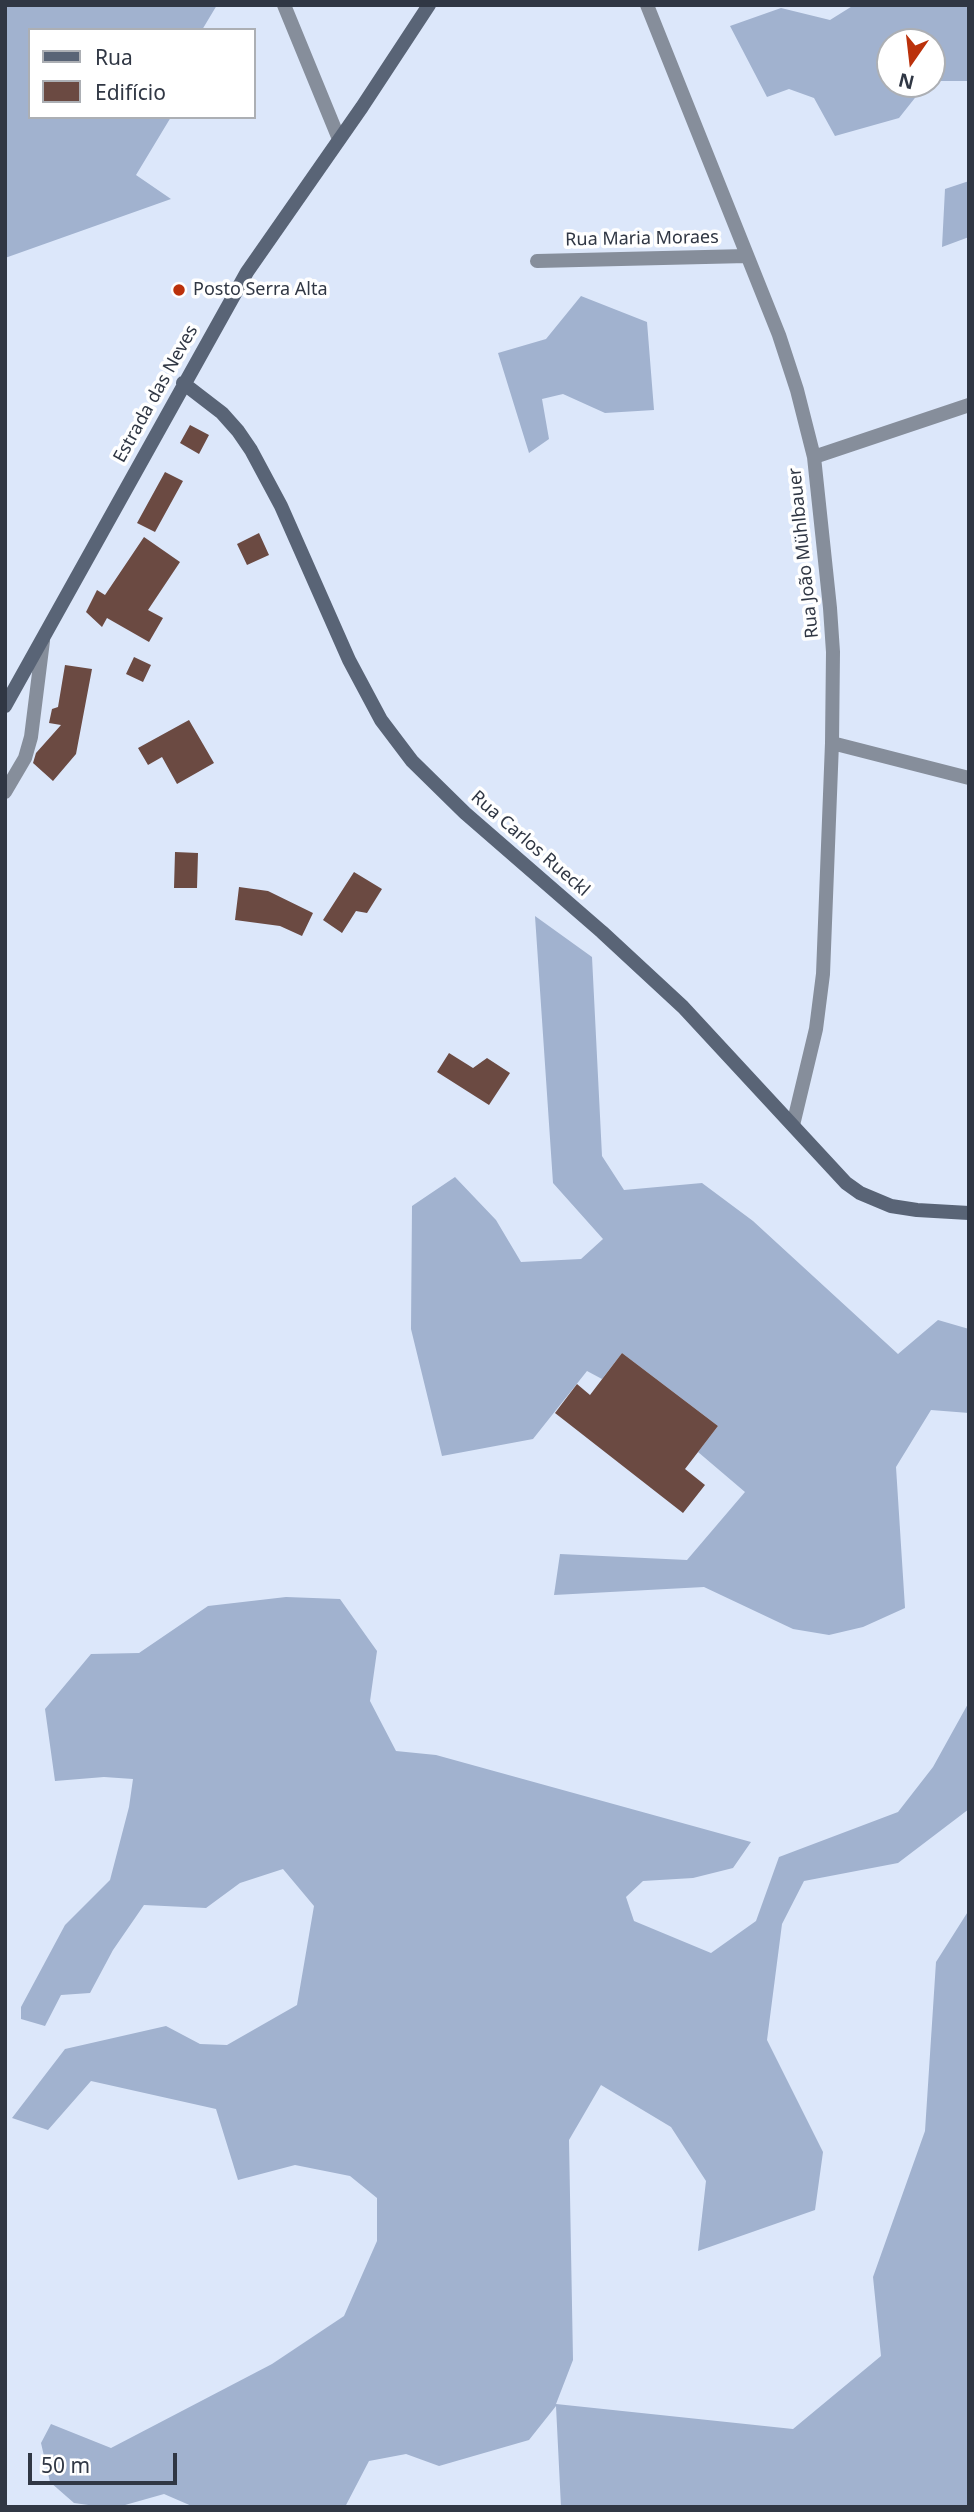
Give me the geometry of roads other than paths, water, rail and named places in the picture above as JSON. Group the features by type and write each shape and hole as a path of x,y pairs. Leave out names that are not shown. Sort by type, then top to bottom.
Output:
{"street":[{"path":"284,5 339,139"},
{"name":"Estrada das Neves","path":"5,706 247,272 429,5"},
{"name":"Rua João Mühlbauer","path":"647,5 779,335 814,457 833,652 832,743 823,974 816,1029 793,1125"},
{"name":"Rua Maria Moraes","path":"537,261 747,256"},
{"name":"Rua Carlos Rueckl","path":"183,383 222,413 251,450 281,506 349,660 381,720 403,750 435,785 683,1007 831,1168 860,1193 891,1206 969,1213"},
{"path":"814,457 969,405"},
{"path":"5,792 25,758 31,737 43,641"},
{"path":"832,743 969,778"}],"place":[{"name":"Posto Serra Alta","path":"179,290"}]}
